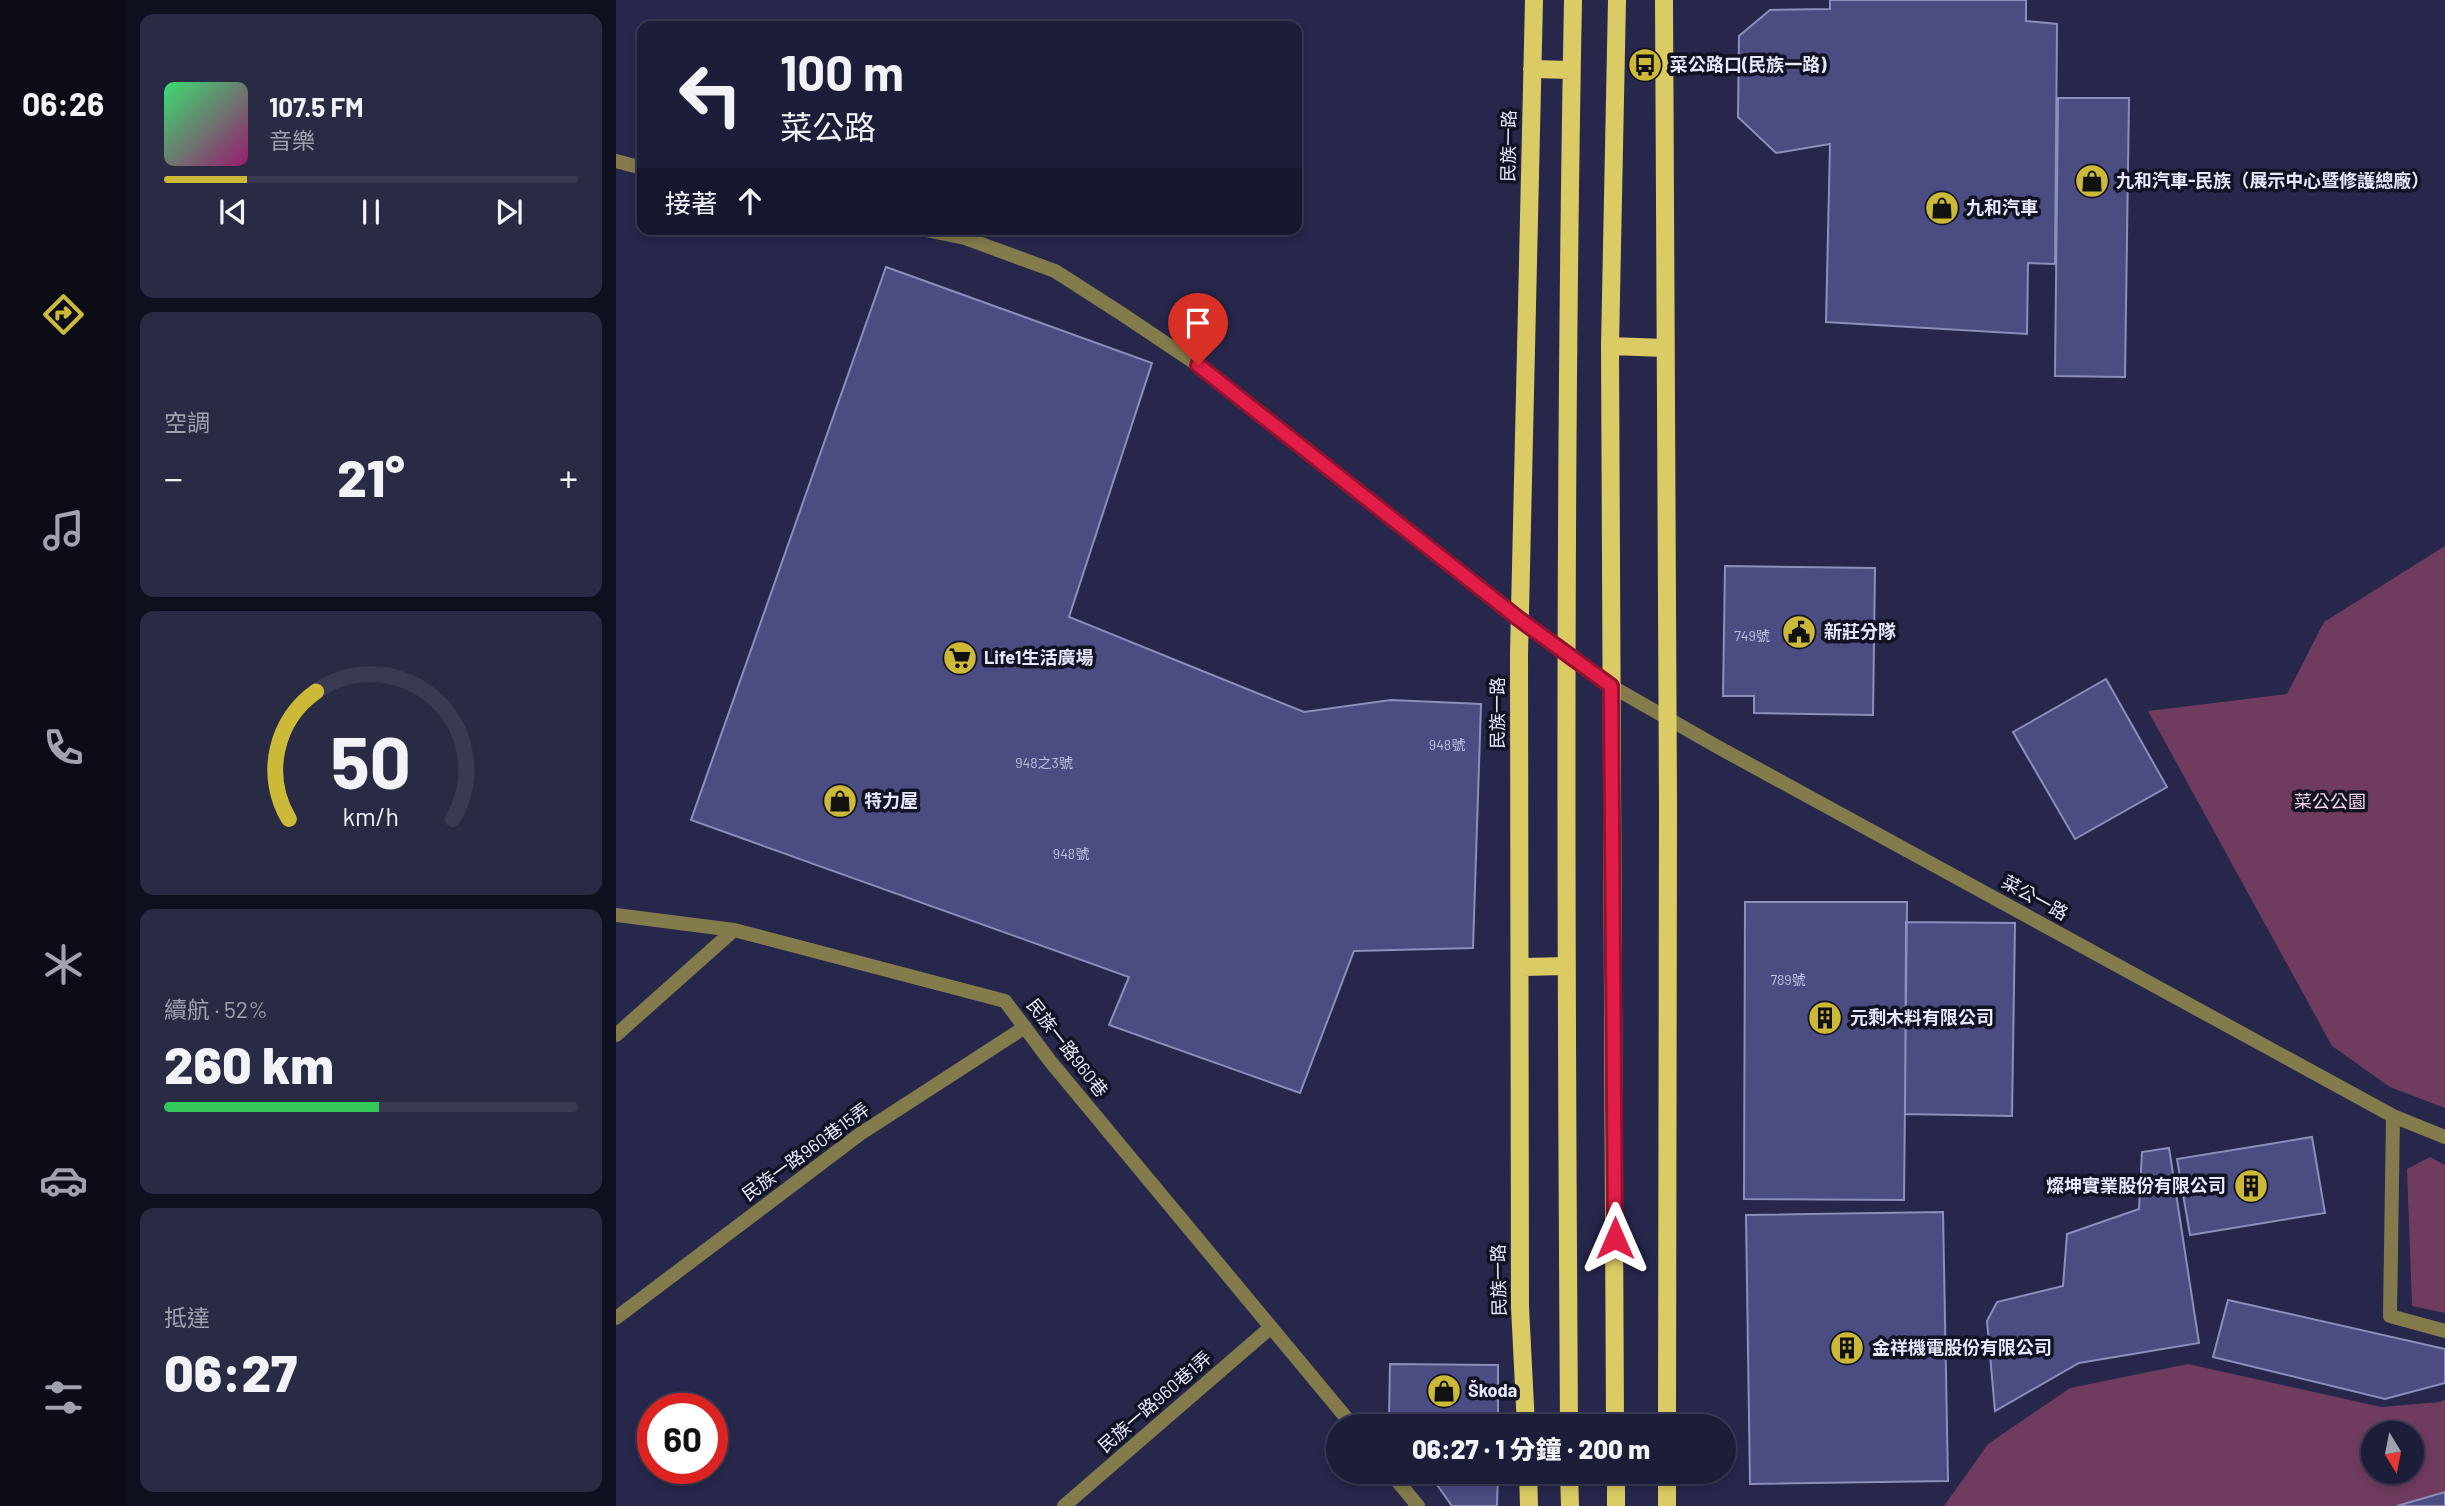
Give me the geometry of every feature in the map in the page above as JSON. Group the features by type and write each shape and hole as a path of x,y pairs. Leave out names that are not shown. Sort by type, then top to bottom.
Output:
{"main road":[{"name":"民族一路","path":"1525,1414 1520,1307 1519,619 1534,0"},
{"path":"1569,1414 1566,966 1573,0"},
{"path":"1615,1414 1610,346 1617,0"},
{"path":"1664,0 1667,1414"},
{"path":"1532,69 1571,70"},
{"path":"1610,346 1665,348"},
{"path":"1520,967 1566,966"},
{"path":"1528,1484 1529,1506"},
{"path":"1569,1484 1570,1506"},
{"path":"1616,1484 1616,1506"},
{"path":"1667,1484 1667,1506"}],"street":[{"path":"616,162 637,167"},
{"name":"菜公一路","path":"950,235 1055,271 1198,365 1519,619 1611,686 2393,1116 2445,1137"},
{"name":"民族一路960巷","path":"616,915 734,930 1005,1000 1050,1061 1343,1414"},
{"path":"616,1035 734,930"},
{"name":"民族一路960巷15弄","path":"616,1318 860,1134 1025,1027"},
{"path":"2393,1116 2390,1316 2445,1331"},
{"name":"民族一路960巷1弄","path":"1064,1506 1271,1327"},
{"path":"1400,1484 1418,1506"}],"green space":[{"name":"菜公公園","path":"2445,546 2445,1108 2390,1087 2332,1046 2148,711 2287,694 2324,622"},
{"path":"2430,1157 2445,1165 2445,1313 2412,1306 2407,1169"},
{"path":"2188,1364 2381,1407 2440,1402 2445,1399 2445,1506 1944,1506 1988,1444 2070,1388"}],"building":[{"name":"九和汽車","path":"1830,0 2026,0 2026,21 2057,24 2055,264 2028,263 2027,334 1826,322 1830,144 1776,153 1738,117 1739,36 1770,10 1830,9"},
{"name":"九和汽車-民族（展示中心暨修護總廠）","path":"2058,98 2129,98 2125,377 2055,376"},
{"name":"Life1生活廣場","path":"886,267 1152,363 1069,617 1304,712 1391,700 1481,704 1473,948 1354,951 1300,1093 1109,1025 1129,977 691,820"},
{"name":"新莊分隊","path":"1725,566 1875,568 1873,715 1754,713 1754,696 1723,696"},
{"path":"2106,679 2167,787 2075,839 2013,732"},
{"name":"元剩木料有限公司","path":"1745,902 1907,902 1904,1200 1744,1199"},
{"name":"元剩木料有限公司","path":"1906,922 2015,923 2012,1116 1905,1114"},
{"name":"燦坤實業股份有限公司","path":"2312,1137 2325,1213 2190,1235 2177,1159"},
{"path":"2169,1148 2199,1343 2079,1363 1995,1411 1987,1321 1997,1302 2063,1286 2067,1234 2139,1209 2142,1152"},
{"name":"金祥機電股份有限公司","path":"1943,1212 1948,1481 1750,1484 1746,1215"},
{"path":"2228,1300 2445,1349 2445,1383 2385,1399 2213,1357"},
{"name":"Škoda","path":"1390,1364 1498,1365 1498,1414 1389,1414"},
{"path":"1436,1484 1498,1484 1497,1506 1452,1506"},
{"path":"2445,1492 2445,1506 2397,1506"}],"place":[{"name":"菜公路口(民族一路)","path":"1645,65"},
{"name":"九和汽車-民族（展示中心暨修護總廠）","path":"2092,181"},
{"name":"九和汽車","path":"1942,208"},
{"name":"新莊分隊","path":"1799,632"},
{"name":"Life1生活廣場","path":"960,658"},
{"name":"特力屋","path":"840,801"},
{"name":"元剩木料有限公司","path":"1825,1018"},
{"name":"燦坤實業股份有限公司","path":"2251,1186"},
{"name":"金祥機電股份有限公司","path":"1847,1348"},
{"name":"Škoda","path":"1444,1391"}],"route":[{"path":"1198,365 1519,619 1611,686 1615,1238"}]}
